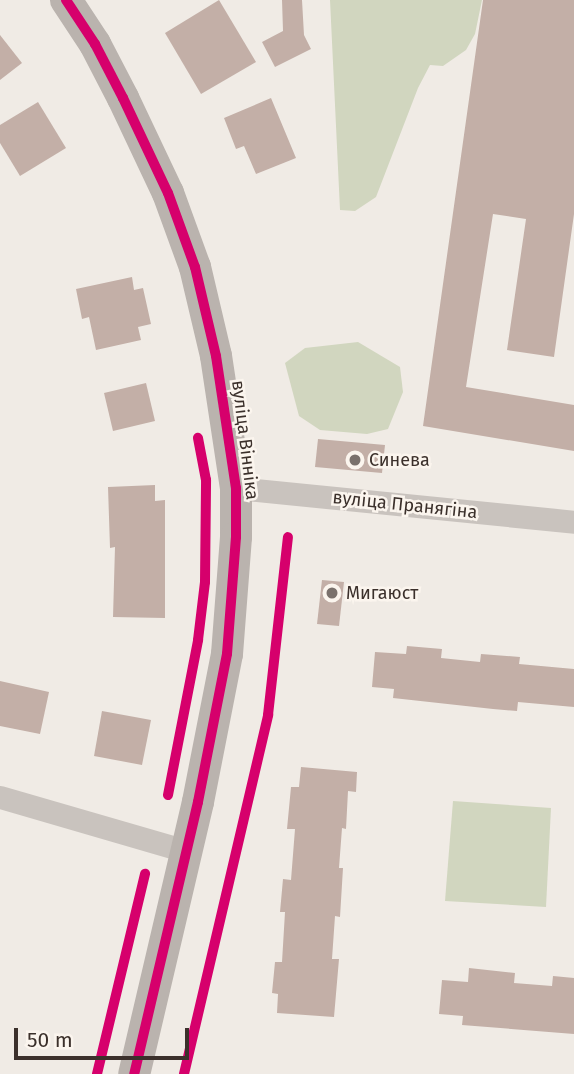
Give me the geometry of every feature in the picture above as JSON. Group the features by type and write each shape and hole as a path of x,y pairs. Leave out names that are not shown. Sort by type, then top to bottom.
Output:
{"street":[{"name":"вуліца Вінніка","path":"66,0 95,44 123,98 168,193 195,267 216,356 236,488 236,537 227,654 186,851 134,1074"},
{"name":"вуліца Пранягіна","path":"236,488 574,522"},
{"path":"0,797 186,851"}],"green space":[{"path":"330,0 482,0 475,34 466,50 443,66 430,65 418,88 376,197 355,211 340,210"},
{"path":"358,342 400,367 403,392 388,429 367,434 320,430 299,416 285,363 305,348"},
{"path":"453,801 551,808 546,907 445,901"}],"building":[{"path":"219,0 256,62 201,94 165,33"},
{"path":"282,0 302,0 304,35 311,49 275,67 262,42 283,31"},
{"path":"483,0 574,0 574,214 554,357 507,350 526,219 493,214 466,387 574,405 574,451 423,426"},
{"path":"0,35 22,63 0,80"},
{"path":"271,98 296,158 256,174 244,146 236,149 224,118"},
{"path":"38,102 66,148 20,176 0,143 0,125"},
{"path":"132,277 134,290 143,288 151,324 138,327 141,340 96,350 89,317 82,319 76,289"},
{"path":"146,383 155,421 113,431 104,393"},
{"path":"318,439 385,445 382,473 315,467"},
{"path":"155,485 155,501 165,500 165,618 113,617 115,547 110,548 108,487"},
{"name":"Мигаюст","path":"322,580 344,582 339,626 317,624"},
{"path":"407,646 442,649 441,658 480,662 481,654 520,657 519,664 574,669 574,707 518,702 517,711 493,709 393,698 394,689 372,687 375,652 406,654"},
{"path":"0,681 49,692 40,734 0,726"},
{"path":"102,711 151,720 142,765 94,756"},
{"path":"301,767 357,772 356,792 348,791 346,829 342,828 339,868 343,868 340,917 335,916 332,959 339,959 334,1017 277,1013 278,994 272,993 275,962 282,962 285,912 280,912 283,879 291,880 295,829 287,829 291,787 299,787"},
{"path":"469,968 515,973 514,983 552,986 553,976 574,978 574,1034 462,1025 463,1016 439,1014 442,980 468,982"}],"cycle path":[{"path":"66,0 95,44 123,98 168,193 195,267 216,356 236,488 236,537 227,654 198,802 134,1074"},
{"path":"168,795 198,640 205,582 206,480 198,438"},
{"path":"184,1074 268,715 288,537"},
{"path":"97,1074 145,874"}],"place":[{"name":"Синева","path":"355,460"},
{"name":"Мигаюст","path":"332,593"}]}
